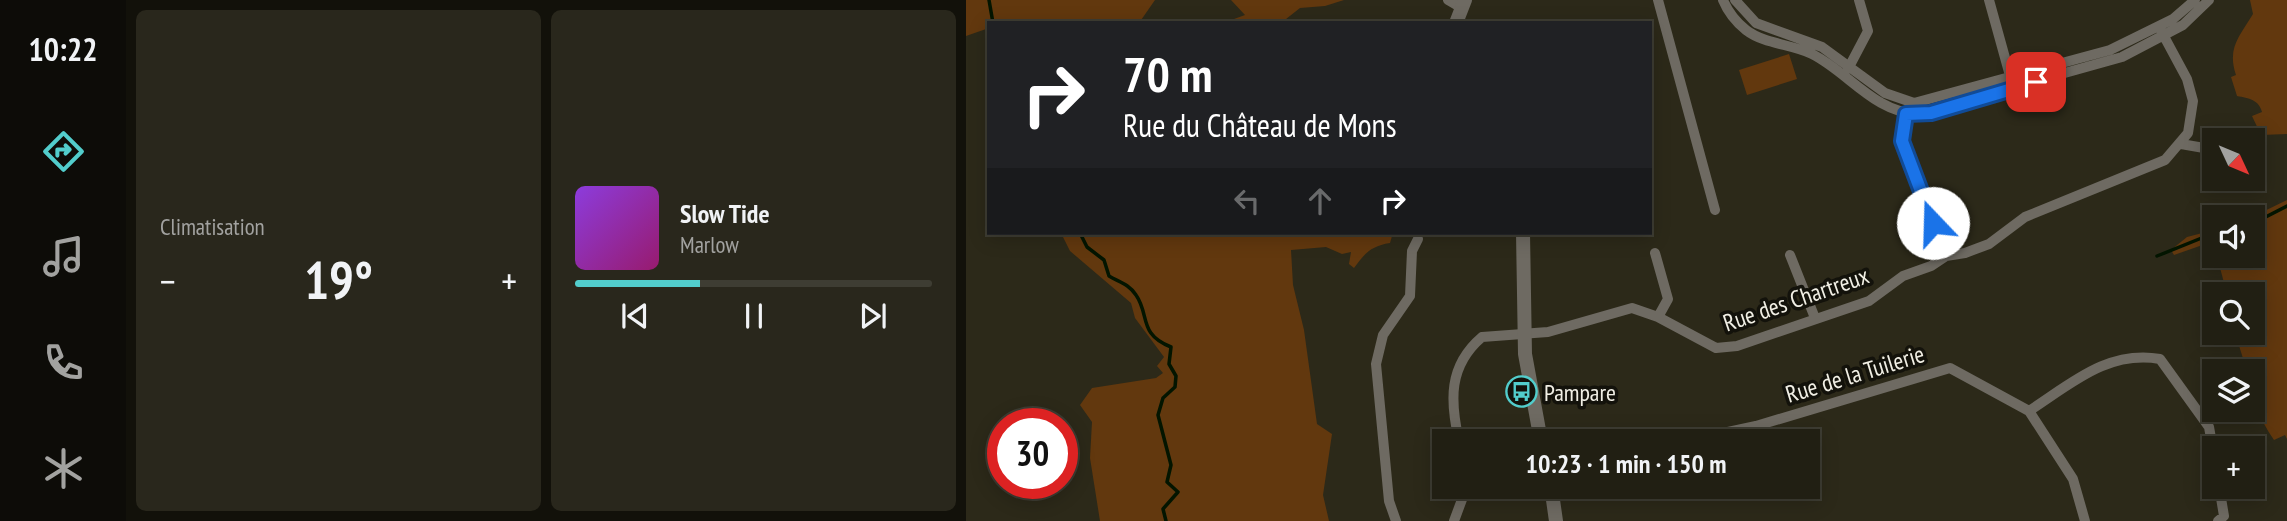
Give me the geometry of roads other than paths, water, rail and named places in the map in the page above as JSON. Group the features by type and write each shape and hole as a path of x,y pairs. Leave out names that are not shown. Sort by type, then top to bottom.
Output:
{"street":[{"path":"1658,0 1716,210"},
{"path":"1847,70 1868,31 1860,0"},
{"path":"1989,0 2013,83"},
{"path":"2162,32 2195,0"},
{"path":"1729,1 1740,24 1847,70 1877,101 1931,113 2013,83 2122,57 2162,32 2192,19 2209,0"},
{"path":"1456,21 1458,2"},
{"path":"2162,32 2187,79 2193,101 2192,121 2182,144 2202,146"},
{"path":"1907,108 1902,141 1946,256"},
{"name":"Rue des Chartreux","path":"1457,429 1451,401 1454,379 1463,359 1482,337 1558,330 1632,308 1658,317 1709,345 1725,348 1869,301 1903,276 1931,266 1946,256 1965,253 1989,244 2014,222 2155,165 2182,144"},
{"path":"1523,235 1524,334 1529,390 1538,429"},
{"path":"1396,521 1389,501 1376,364 1383,335 1410,296 1412,251 1418,239"},
{"path":"1655,253 1668,299 1658,317"},
{"path":"1790,255 1815,318"},
{"path":"2029,411 2105,362 2145,356 2160,359 2209,427 2211,436"},
{"name":"Rue de la Tuilerie","path":"1738,429 1794,416 1944,368 1956,370 2029,411 2073,479 2085,521"},
{"path":"1454,521 1462,499"},
{"path":"1553,499 1556,521"},
{"path":"2218,521 2224,516 2221,499"}],"waterway":[{"path":"989,0 993,21"},
{"path":"2265,217 2287,206"},
{"path":"1081,235 1087,247 1104,260 1109,276 1127,286 1136,295 1149,330 1161,342 1171,347 1169,364 1176,376 1175,387 1163,398 1158,415 1171,465 1167,482 1178,492 1163,509 1166,521"},
{"path":"2157,256 2202,238"}],"place":[{"name":"Pampare","path":"1521,392"}]}
